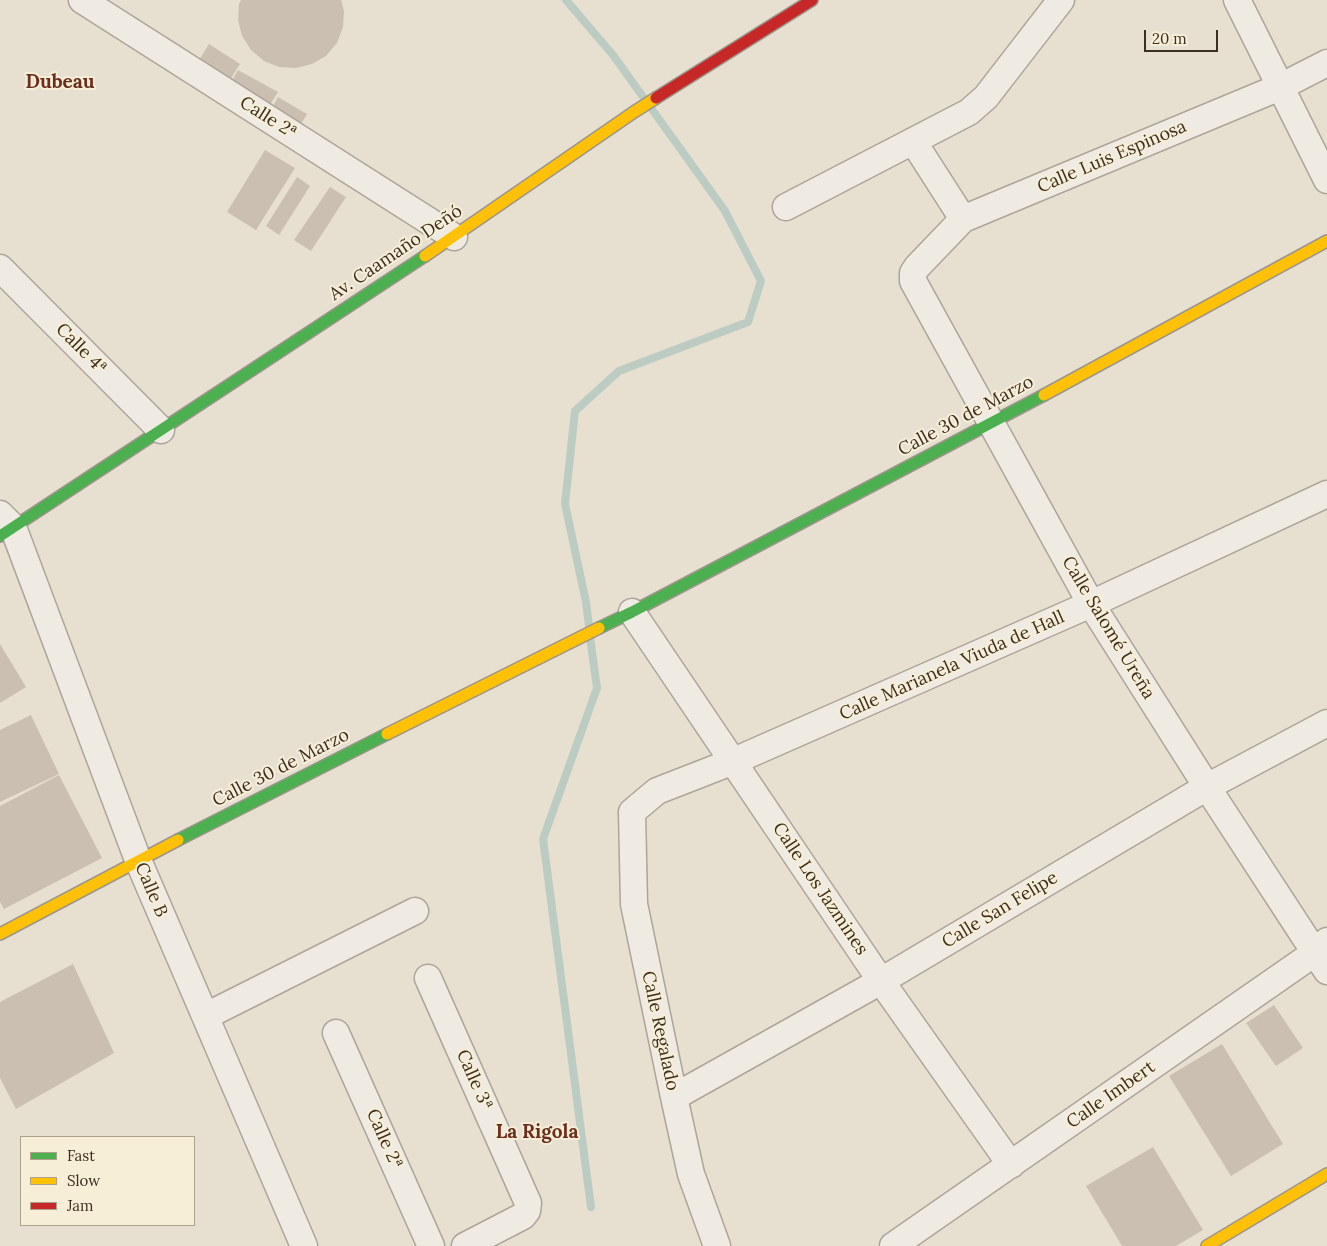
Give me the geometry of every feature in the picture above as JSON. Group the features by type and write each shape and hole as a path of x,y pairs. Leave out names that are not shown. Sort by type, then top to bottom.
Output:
{"street":[{"name":"Calle 2ª","path":"82,0 454,236"},
{"name":"Av. Caamaño Deñó","path":"4,526 161,430 454,236 634,112 812,0"},
{"path":"786,207 969,112 986,97 1061,0"},
{"path":"1237,0 1327,180"},
{"name":"Calle Luis Espinosa","path":"913,273 963,219 1280,87 1327,63"},
{"path":"913,141 963,219"},
{"name":"Calle 30 de Marzo","path":"0,934 138,860 625,614 991,423 1327,241"},
{"name":"Calle 4ª","path":"0,268 161,430"},
{"name":"Calle Salomé Ureña","path":"913,273 913,281 1091,604 1207,787 1323,954"},
{"name":"Calle Marianela Viuda de Hall","path":"632,812 658,791 734,761 1091,604 1327,494"},
{"name":"Calle B","path":"4,526 138,860 304,1246"},
{"name":"Calle Los Jazmines","path":"625,614 734,761 881,981 1011,1165"},
{"name":"Calle San Felipe","path":"674,1097 881,981 1207,787 1327,723"},
{"name":"Calle Regalado","path":"632,812 634,904 691,1174 716,1246"},
{"path":"206,1016 415,911"},
{"name":"Calle Imbert","path":"893,1246 1323,954"},
{"name":"Calle 3ª","path":"428,978 528,1203 527,1211 523,1216 465,1246"},
{"name":"Calle 2ª","path":"336,1033 431,1246"},
{"path":"1207,1246 1327,1174"}],"building":[{"path":"241,0 341,0 344,11 343,27 337,43 326,56 312,64 296,68 279,67 264,61 251,50 242,36 238,20"},
{"path":"209,44 240,64 225,88 194,68"},
{"path":"238,70 278,92 265,113 226,91"},
{"path":"278,97 307,114 298,129 269,113"},
{"path":"265,150 295,168 256,230 227,212"},
{"path":"297,177 310,186 279,235 266,226"},
{"path":"330,187 346,197 311,251 294,240"},
{"path":"0,644 26,687 0,703"},
{"path":"31,715 59,774 0,802 0,730"},
{"path":"59,775 102,858 4,909 0,902 0,806"},
{"path":"73,964 114,1053 16,1109 0,1078 0,1002"},
{"path":"1274,1005 1303,1048 1276,1066 1246,1023"},
{"path":"1222,1044 1283,1144 1231,1176 1169,1076"},
{"path":"1153,1147 1203,1230 1176,1246 1122,1246 1086,1186"}],"waterway":[{"path":"566,0 613,55 725,211 761,281 748,322 619,371 575,411 565,504 586,602 589,626"},
{"path":"590,637 597,688 543,839 591,1207"}],"traffic: fast":[{"path":"0,536 425,256"},
{"path":"599,628 1044,395"},
{"path":"178,840 387,734"}],"traffic: slow":[{"path":"425,256 656,98"},
{"path":"1044,395 1327,241"},
{"path":"387,734 599,628"},
{"path":"0,934 178,840"},
{"path":"1207,1246 1327,1174"}],"traffic: jam":[{"path":"656,98 812,0"}],"district":[{"name":"Dubeau","path":"60,83"},
{"name":"La Rigola","path":"537,1133"}]}
